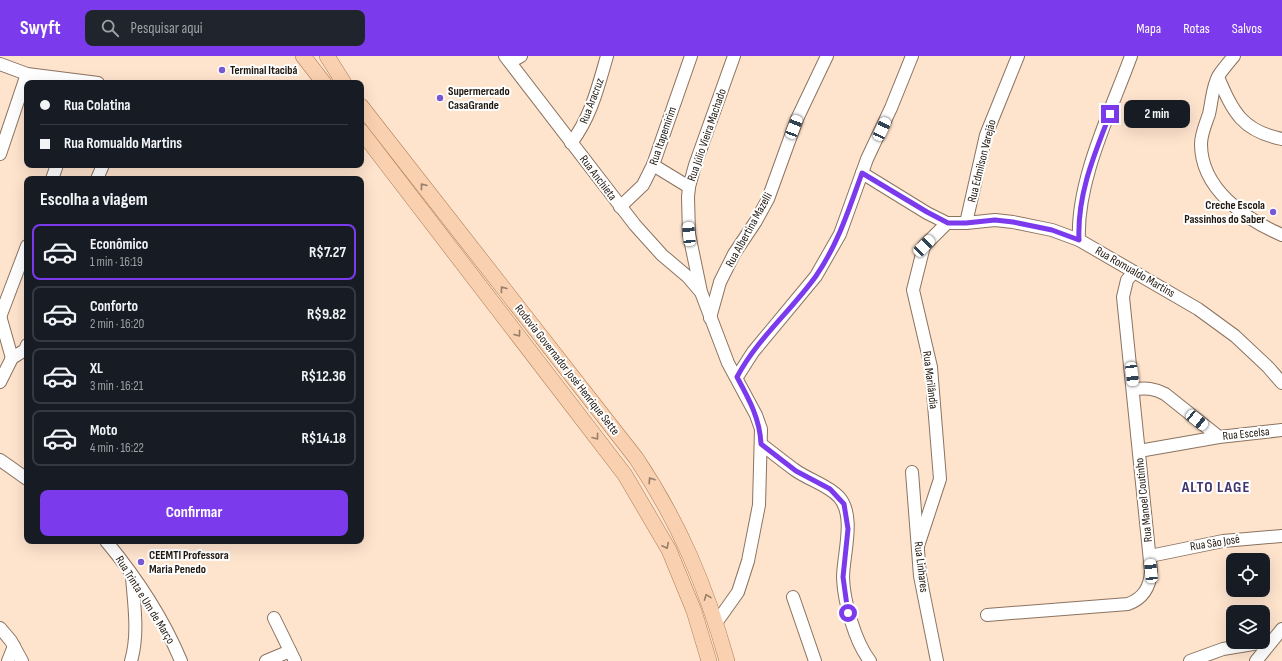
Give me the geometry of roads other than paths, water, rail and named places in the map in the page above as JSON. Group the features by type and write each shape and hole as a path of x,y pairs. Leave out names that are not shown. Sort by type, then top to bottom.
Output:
{"main road":[{"path":"303,56 322,80"},
{"path":"327,56 342,80"},
{"name":"Rodovia Governador José Henrique Sette","path":"364,110 636,458 655,486 685,543 716,623 727,661"},
{"name":"Rodovia Governador José Henrique Sette","path":"364,136 625,475 654,523 671,556 694,611 709,661"}],"street":[{"path":"507,59 521,56"},
{"name":"Rua Aracruz","path":"571,143 584,124 591,108 608,56"},
{"name":"Rua Itapemirim","path":"620,207 643,185 653,165 691,56"},
{"name":"Rua Júlio Vieira Machado","path":"716,623 738,592 748,561 759,505 761,429 756,415 737,377 728,363 701,292 689,234 689,187 734,56"},
{"name":"Rua Albertina Mazelli","path":"710,318 720,282 734,254 756,221 768,199 797,119 828,56"},
{"path":"737,377 753,352 816,276 840,234 862,173 912,56"},
{"name":"Rua Edmilson Varejão","path":"966,223 986,135 1018,56"},
{"path":"1079,240 1080,211 1086,178 1131,56"},
{"path":"1234,56 1218,77 1201,143 1206,165 1216,186 1235,208 1260,224 1282,235"},
{"name":"Rua Anchieta","path":"507,59 620,207 662,255 688,277 701,292"},
{"path":"0,64 27,74 70,80"},
{"path":"25,80 27,74"},
{"path":"1218,77 1229,104 1248,126 1263,135 1282,139"},
{"path":"0,154 24,83"},
{"path":"653,165 689,187"},
{"path":"862,173 933,216 948,223"},
{"name":"Rua Romualdo Martins","path":"948,223 995,220 1013,222 1052,230 1079,240 1198,309 1235,336 1268,367 1282,383"},
{"name":"Rua Marilândia","path":"918,546 940,479 932,367 913,290 924,246 948,223"},
{"path":"12,358 0,317 24,254"},
{"name":"Rua Manoel Coutinho","path":"987,615 1128,604 1143,596 1149,587 1151,571 1150,556 1134,389 1123,297 1124,289 1134,272"},
{"path":"0,382 12,358 24,351"},
{"path":"1134,389 1156,389 1165,394 1219,437"},
{"name":"Rua Escelsa","path":"1139,451 1219,437 1282,430"},
{"path":"761,444 796,471 830,489 844,504 848,529 843,577 845,599 848,613 870,661"},
{"path":"0,460 24,477"},
{"name":"Rua Linhares","path":"912,472 920,576 937,661"},
{"name":"Rua São José","path":"1150,556 1223,540 1282,536"},
{"name":"Rua Trinta e Um de Março","path":"108,544 132,575 169,634 182,661"},
{"path":"131,661 135,642 132,575"},
{"path":"793,597 815,661"},
{"path":"266,661 292,656 274,618"},
{"path":"0,628 14,646 22,661"},
{"path":"1256,661 1282,629"},
{"path":"1190,661 1223,649 1272,641"},
{"path":"8,661 14,646"}],"place":[{"name":"Terminal Itacibá","path":"222,70"},
{"name":"Supermercado CasaGrande","path":"440,98"},
{"name":"Creche Escola Passinhos do Saber","path":"1273,212"},
{"name":"CEEMTI Professora Maria Penedo","path":"141,562"}],"district":[{"name":"ALTO LAGE","path":"1216,487"}]}
